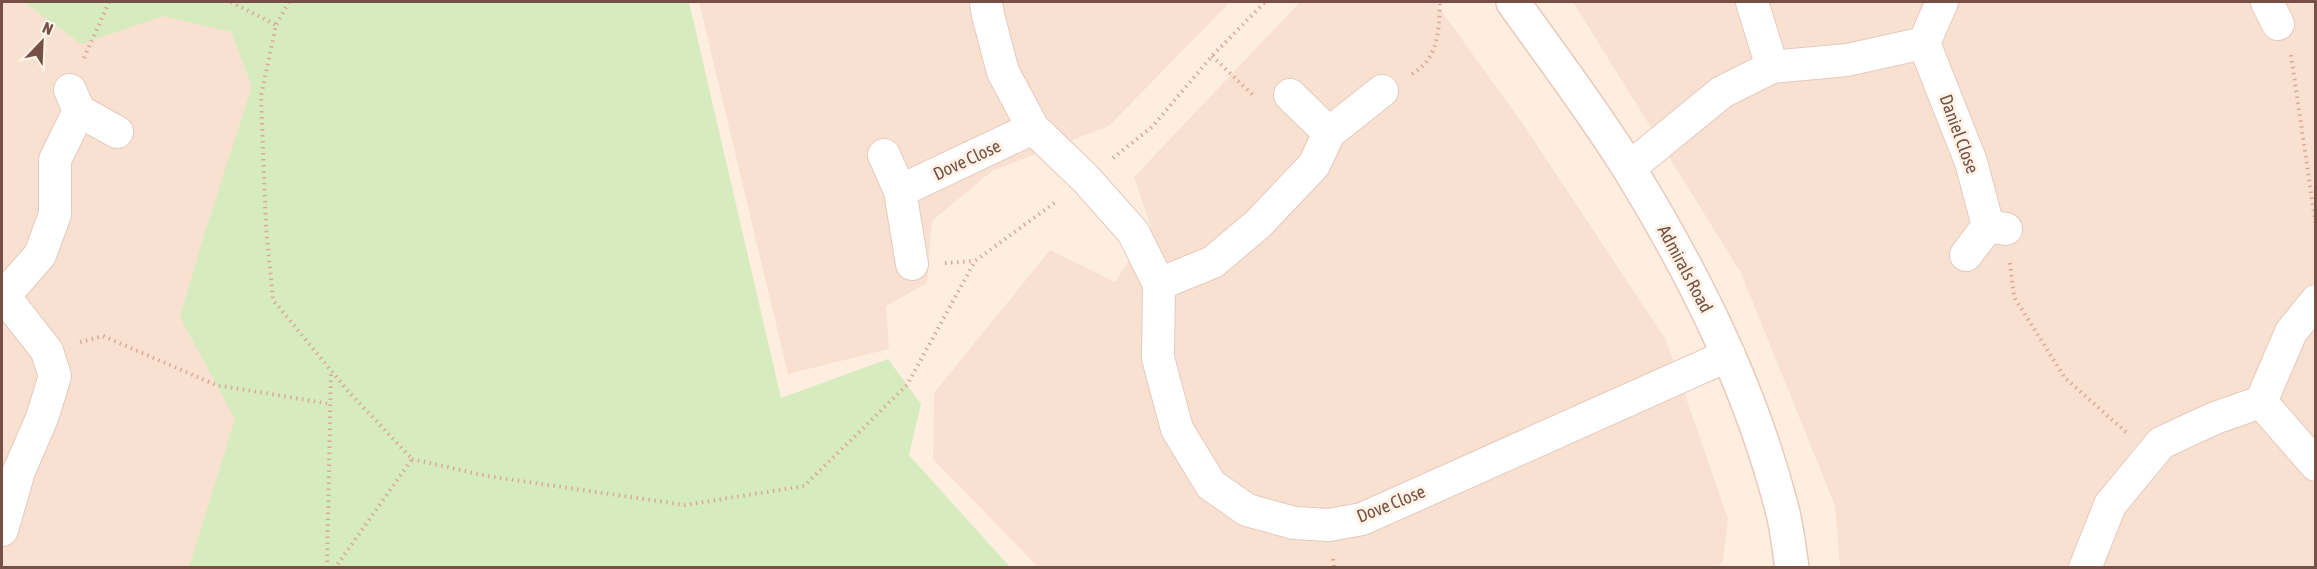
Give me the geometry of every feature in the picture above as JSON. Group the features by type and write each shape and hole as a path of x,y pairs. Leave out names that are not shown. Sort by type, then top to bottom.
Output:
{"street":[{"name":"Dove Close","path":"986,2 1003,72 1033,128 1086,179 1133,232 1159,284 1158,358 1177,429 1211,485 1247,510 1294,524 1329,525 1362,519 1730,355"},
{"name":"Admirals Road","path":"1513,2 1629,168 1676,249 1730,355 1756,424 1783,511 1792,567"},
{"path":"1752,2 1772,67"},
{"path":"1629,168 1722,92 1772,67 1847,60 1923,43 1942,2"},
{"name":"Daniel Close","path":"1923,43 1997,228"},
{"path":"1159,284 1213,262 1258,224 1314,165 1329,133 1383,91"},
{"path":"1290,95 1329,133"},
{"path":"2,530 19,471 42,418 55,376 47,351 3,295 40,255 55,214 55,160 74,100 117,132"},
{"name":"Dove Close","path":"900,191 1033,128"},
{"path":"884,155 900,191 912,264"},
{"path":"1966,255 1997,228"},
{"path":"2085,567 2110,505 2161,443 2215,418 2261,402 2291,332 2316,302"},
{"path":"2261,402 2316,465"}],"path":[{"path":"74,100 109,2"},
{"path":"231,2 276,25"},
{"path":"289,2 276,25 261,96 266,227 273,300 331,370 412,459 487,476 685,505 804,486 907,385 975,261 1152,127 1212,56 1265,2"},
{"path":"1383,91 1421,69 1435,50 1439,31 1440,2"},
{"path":"2273,13 2290,54 2316,227"},
{"path":"1212,56 1271,112 1290,95"},
{"path":"1997,228 2014,297 2066,378 2152,455"},
{"path":"47,351 104,336 216,385 331,404"},
{"path":"327,567 331,370"},
{"path":"334,567 412,459"}],"shaded area":[{"path":"2,2 178,9 234,27 260,67 247,412 193,567 2,567"},
{"path":"699,2 1230,2 1109,126 992,171 932,221 927,283 886,306 889,349 788,374"},
{"path":"1300,2 1435,2 1525,127 1666,340 1728,519 1723,561 1717,567 1038,567 933,459 934,393 1050,250 1115,282 1151,227 1134,177"},
{"path":"1573,2 2315,2 2315,567 1840,567 1835,506 1741,273"}],"green space":[{"path":"24,2 689,2 781,398 888,359 921,404 909,455 1010,567 189,567 235,419 180,317 252,86 231,32 163,16 81,44"}]}
